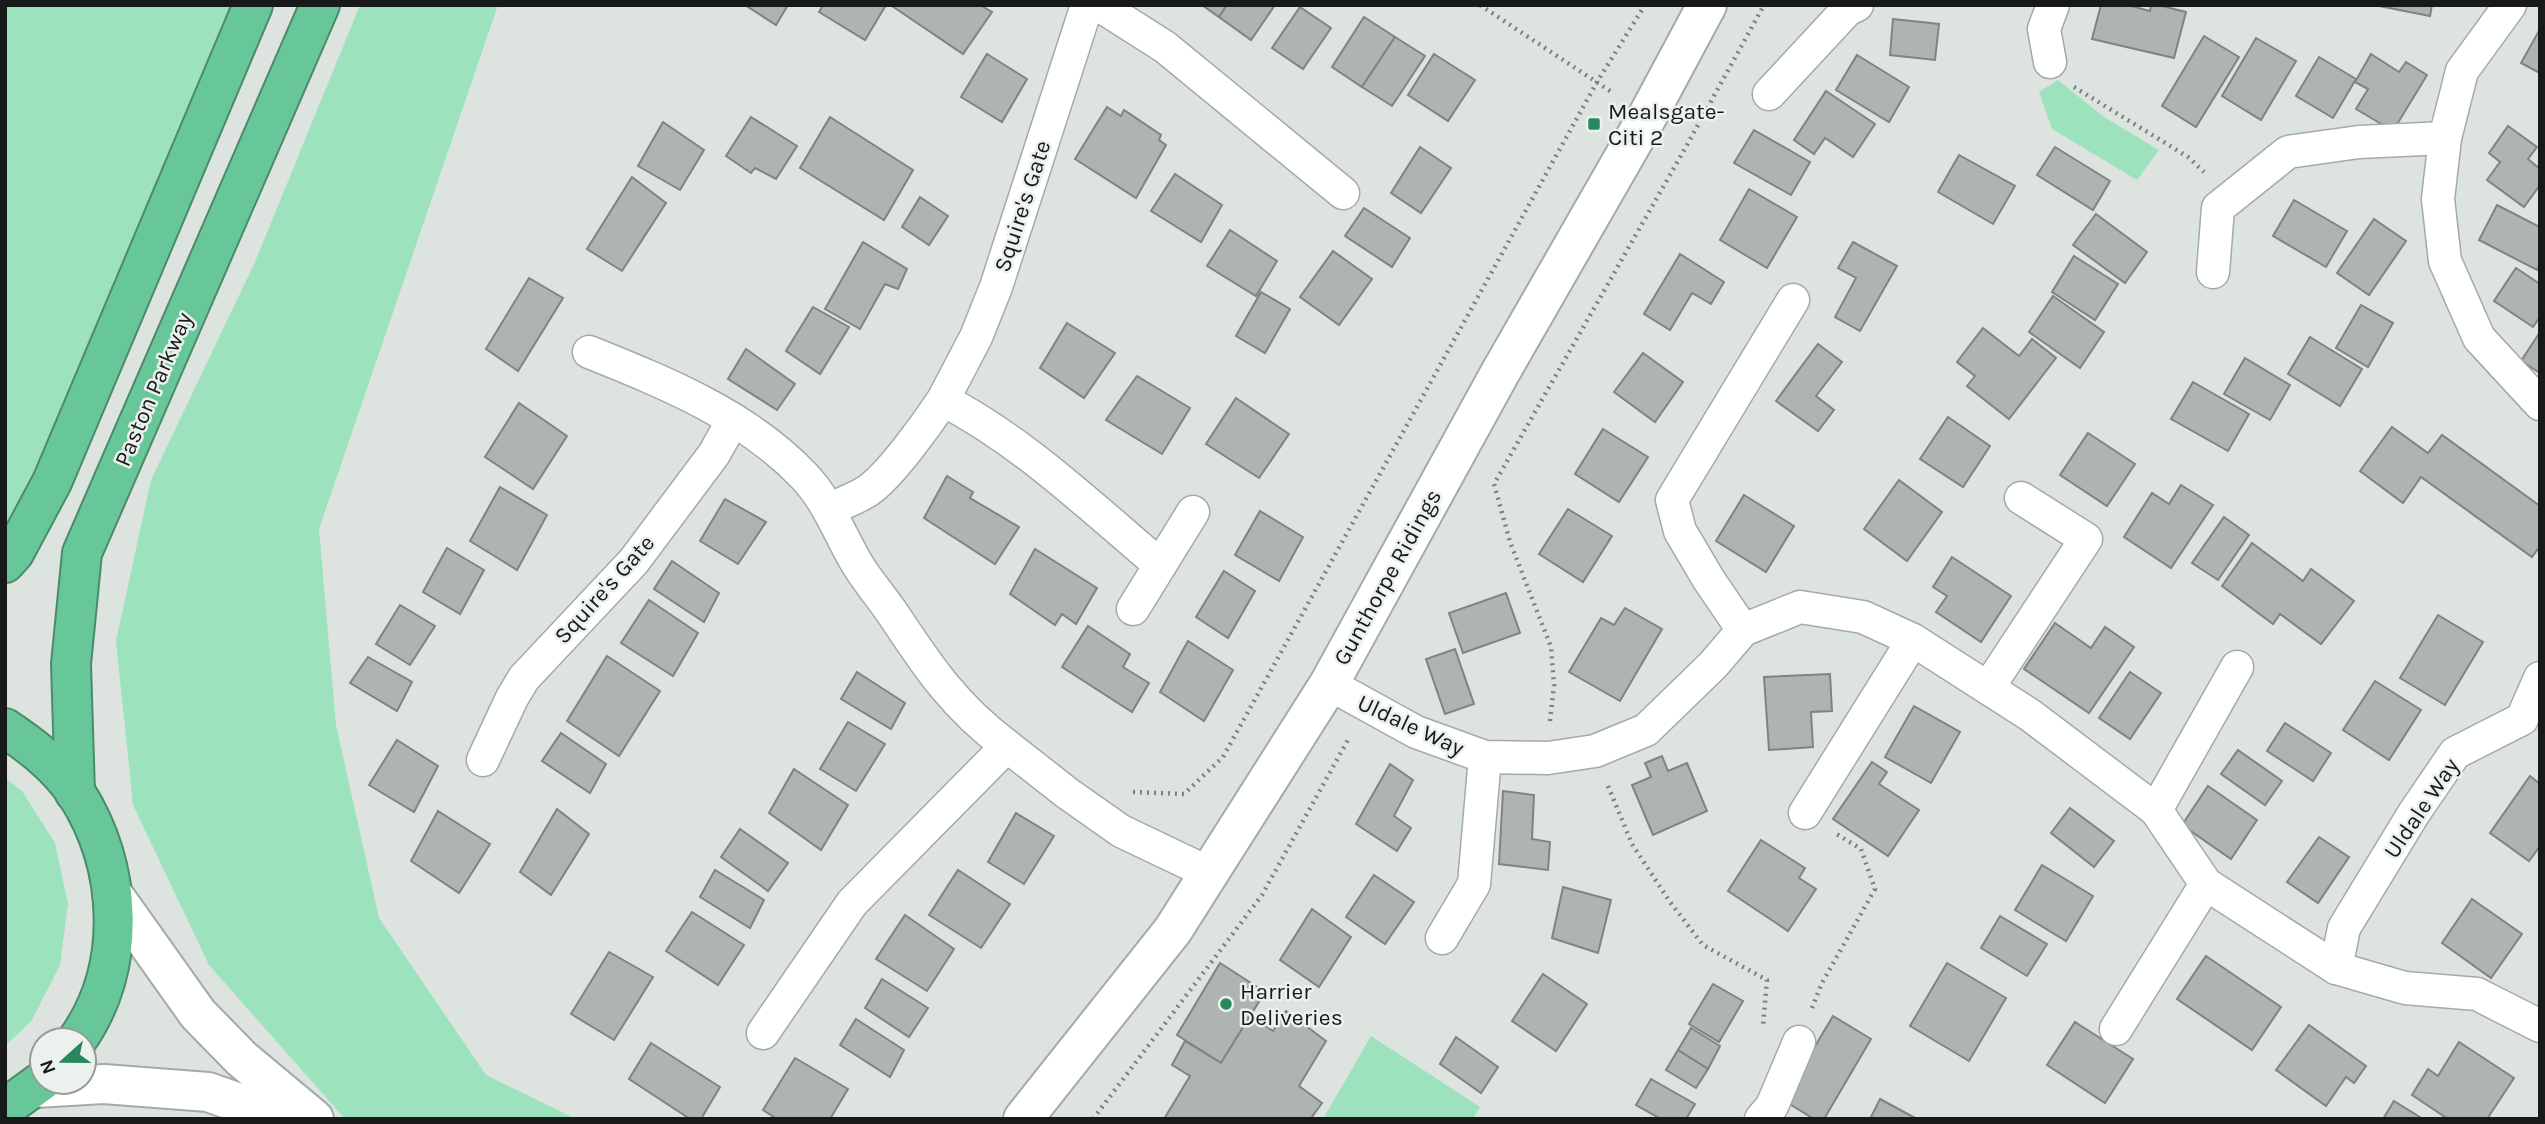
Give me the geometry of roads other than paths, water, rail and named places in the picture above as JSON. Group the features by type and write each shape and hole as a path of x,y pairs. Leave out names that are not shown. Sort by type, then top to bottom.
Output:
{"highway":[{"path":"5,563 14,553 52,482 253,5"},
{"name":"Paston Parkway","path":"75,793 71,664 82,553 320,5"},
{"path":"5,729 53,765 75,793 100,841 113,893 114,929 109,965 98,1000 84,1026"}],"street":[{"name":"Squire's Gate","path":"829,510 870,489 883,477 943,400 976,337 996,287 1087,5"},
{"path":"1099,5 1165,47 1343,193"},
{"name":"Gunthorpe Ridings","path":"1023,1119 1173,930 1329,684 1707,5"},
{"path":"1769,94 1847,10 1857,5"},
{"path":"2050,62 2044,29 2053,5"},
{"path":"2510,5 2462,71 2445,138 2438,199 2445,261 2479,338 2540,404"},
{"path":"2213,271 2218,208 2288,152 2359,142 2445,138"},
{"path":"1743,630 1680,531 1672,500 1793,300"},
{"path":"589,352 685,391 776,450 805,477 829,510 867,580 934,676 957,703 1067,793 1121,831 1209,873"},
{"path":"943,400 976,417 1017,446 1160,565"},
{"name":"Squire's Gate","path":"483,760 524,678 634,561 714,454 733,420"},
{"path":"1988,688 2086,539 2021,498"},
{"path":"1133,609 1193,512"},
{"name":"Uldale Way","path":"1329,684 1416,732 1485,757 1548,758 1595,751 1646,730 1713,665 1743,630 1800,607 1863,617 1913,640 2030,715 2156,810 2206,884 2336,968 2405,988 2477,994 2540,1026"},
{"path":"1805,813 1913,640"},
{"path":"2156,810 2237,667"},
{"name":"Uldale Way","path":"2336,968 2344,928 2414,813 2455,753 2522,719 2540,678"},
{"path":"763,1033 852,903 1007,746"},
{"path":"1442,938 1474,884 1485,757"},
{"path":"2116,1029 2206,884"},
{"path":"113,893 198,1014 242,1059 314,1119"},
{"path":"1774,1115 1799,1042"},
{"path":"27,1092 104,1084 208,1092 285,1119"}],"place":[{"name":"Mealsgate- Citi 2","path":"1594,124"},
{"name":"Harrier Deliveries","path":"1226,1004"}]}
